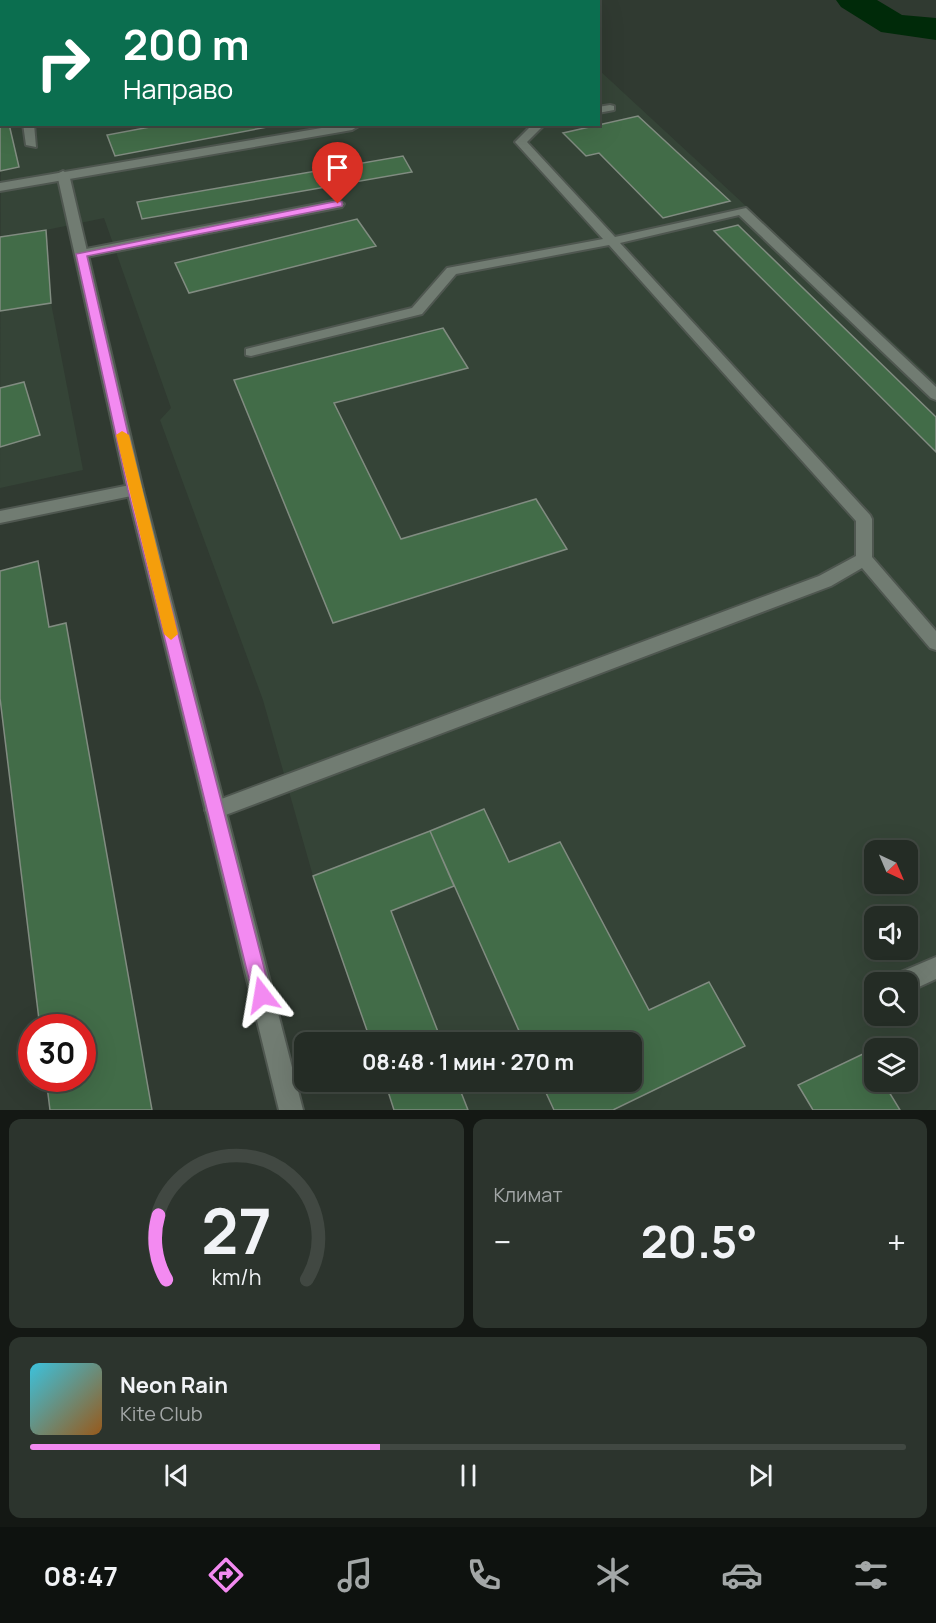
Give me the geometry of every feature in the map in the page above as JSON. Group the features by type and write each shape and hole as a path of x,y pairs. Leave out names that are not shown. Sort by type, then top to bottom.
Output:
{"street":[{"path":"28,126 32,145"},
{"path":"0,186 351,126"},
{"path":"538,126 521,142 864,519 864,559 936,643"},
{"path":"63,174 135,490 291,1110"},
{"path":"81,254 338,204"},
{"path":"251,352 417,311 452,271 612,241 742,211 936,395"},
{"path":"0,517 135,490"},
{"path":"215,810 825,581 864,559"},
{"path":"918,976 936,968"}],"shaded area":[{"path":"600,71 936,382 936,1110 394,1110 388,1092 642,1092 642,1032 368,1032 313,876 263,700 160,420 171,408 104,218 46,230 51,303 83,470 0,488 1,126 600,126"}],"building":[{"path":"638,116 730,201 663,218 599,153 586,156 563,133"},
{"path":"0,126 9,126 19,167 0,171"},
{"path":"155,126 272,126 115,156 107,135"},
{"path":"403,156 412,172 142,219 137,202"},
{"path":"357,219 376,246 189,293 175,263"},
{"path":"738,225 936,417 936,452 714,231"},
{"path":"46,230 51,303 0,311 0,237"},
{"path":"443,328 468,368 334,403 401,539 536,499 567,549 333,623 234,380"},
{"path":"24,382 40,435 0,447 0,388"},
{"path":"38,561 49,627 66,623 152,1110 50,1110 48,1092 96,1092 96,1014 38,1014 0,698 0,571"},
{"path":"484,809 509,862 560,842 649,1010 709,982 745,1046 613,1110 554,1110 546,1092 642,1092 642,1032 520,1032 430,831"},
{"path":"430,831 454,886 391,911 438,1032 368,1032 313,876"},
{"path":"864,1053 864,1092 889,1092 900,1110 813,1110 798,1085"},
{"path":"388,1092 461,1092 468,1110 394,1110"}],"waterway":[{"path":"853,0 893,25 936,29"}],"slow traffic":[{"path":"122,435 171,634"}],"route":[{"path":"262,995 135,490 81,254 338,204"}]}
